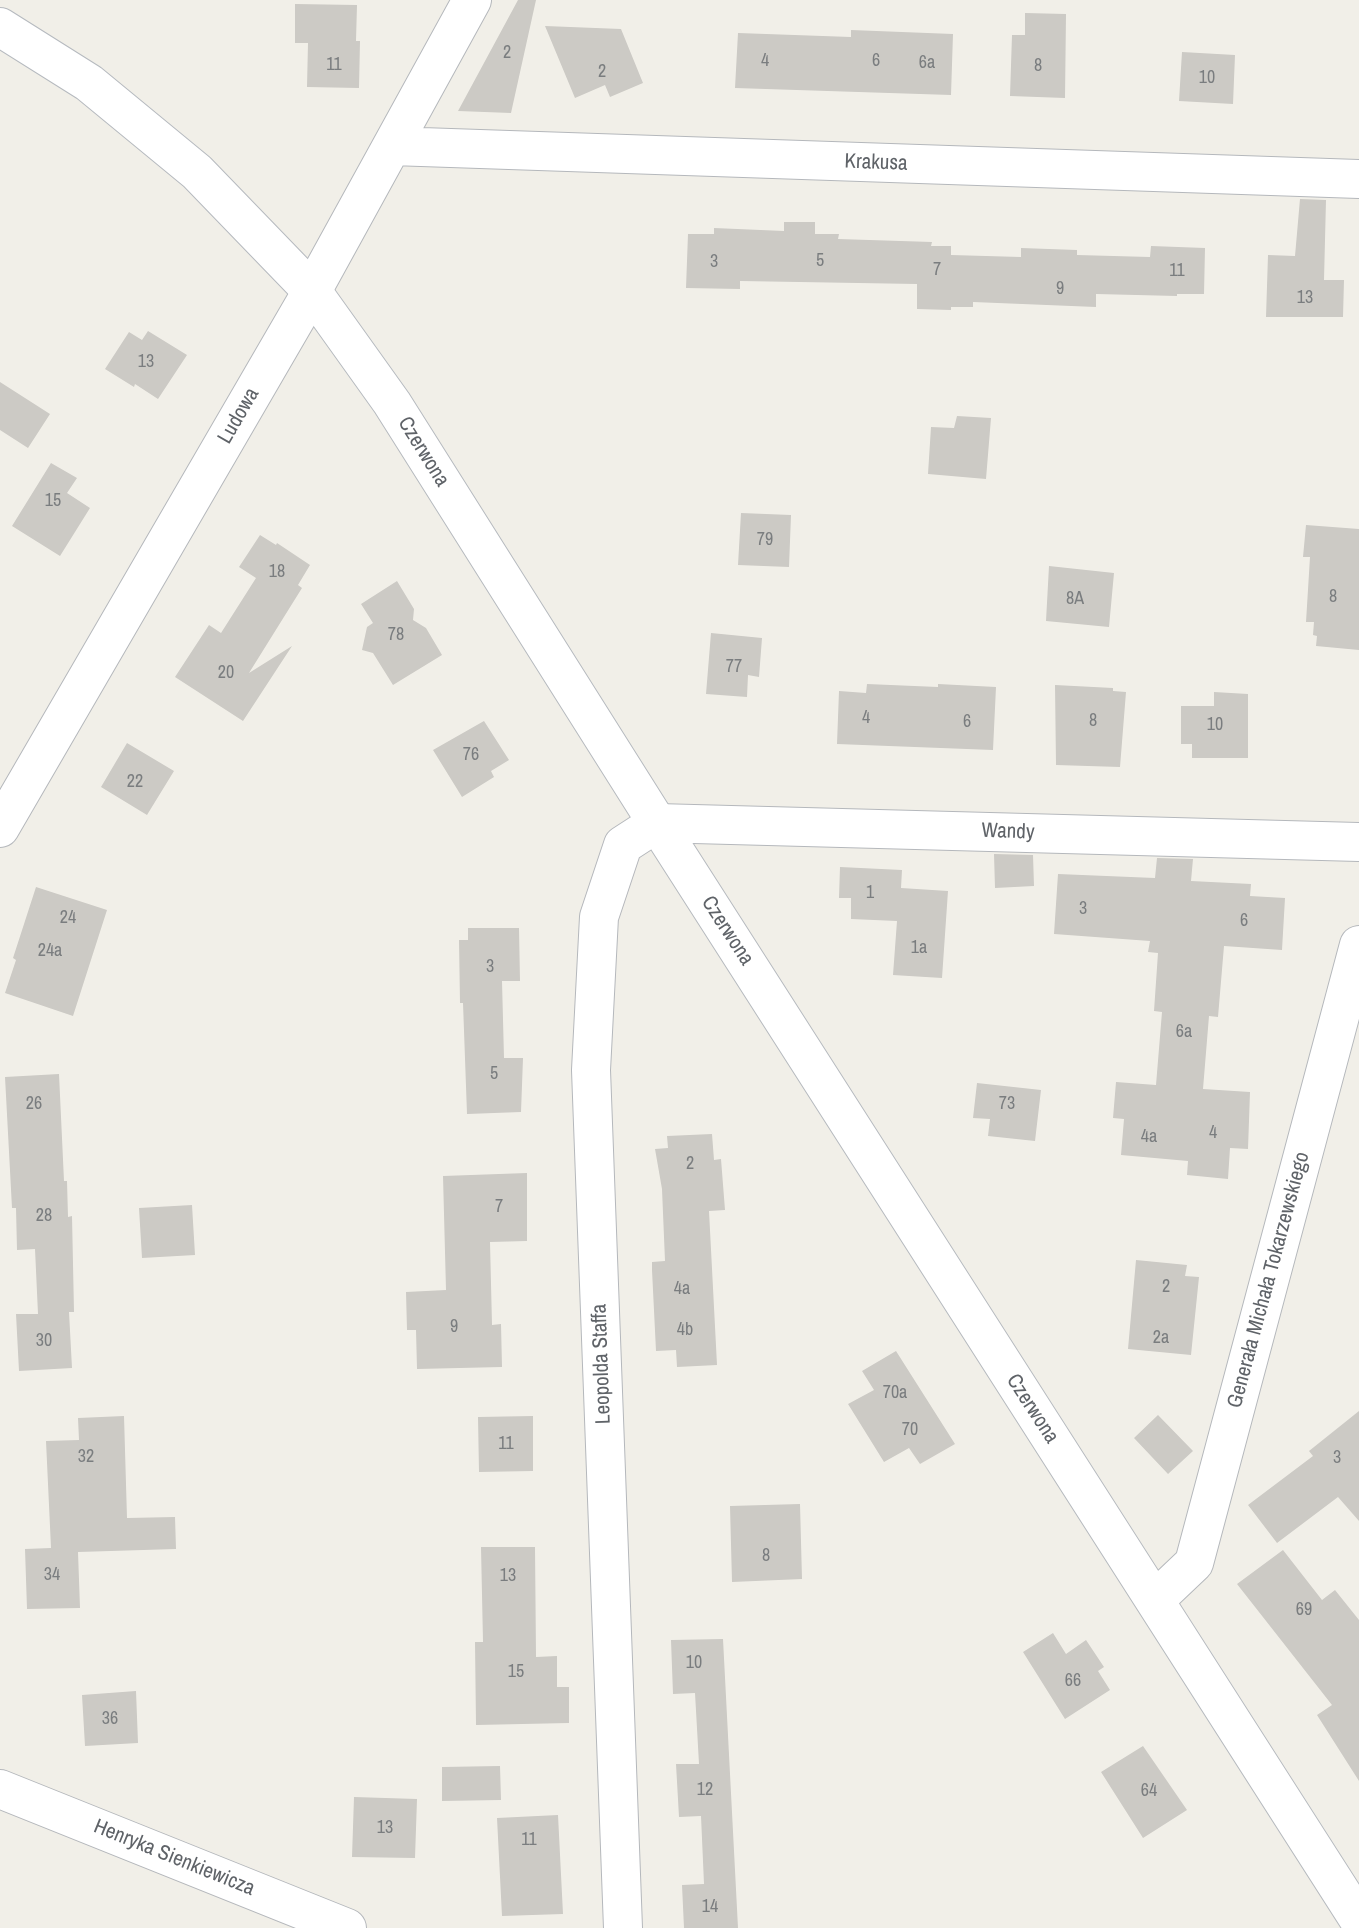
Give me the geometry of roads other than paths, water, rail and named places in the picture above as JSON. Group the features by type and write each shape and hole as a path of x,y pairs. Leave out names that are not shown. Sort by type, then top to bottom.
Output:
{"street":[{"name":"Ludowa","path":"0,828 312,291 333,248 472,0"},
{"name":"Czerwona","path":"0,27 89,83 197,172 312,291 392,403 657,823 1359,1920"},
{"name":"Krakusa","path":"392,146 1359,179"},
{"name":"Wandy","path":"657,823 1359,842"},
{"name":"Leopolda Staffa","path":"623,1928 591,1070 599,917 623,845 657,823"},
{"name":"Generała Michała Tokarzewskiego","path":"1155,1600 1194,1563 1359,946"},
{"name":"Henryka Sienkiewicza","path":"0,1789 348,1928"}]}
